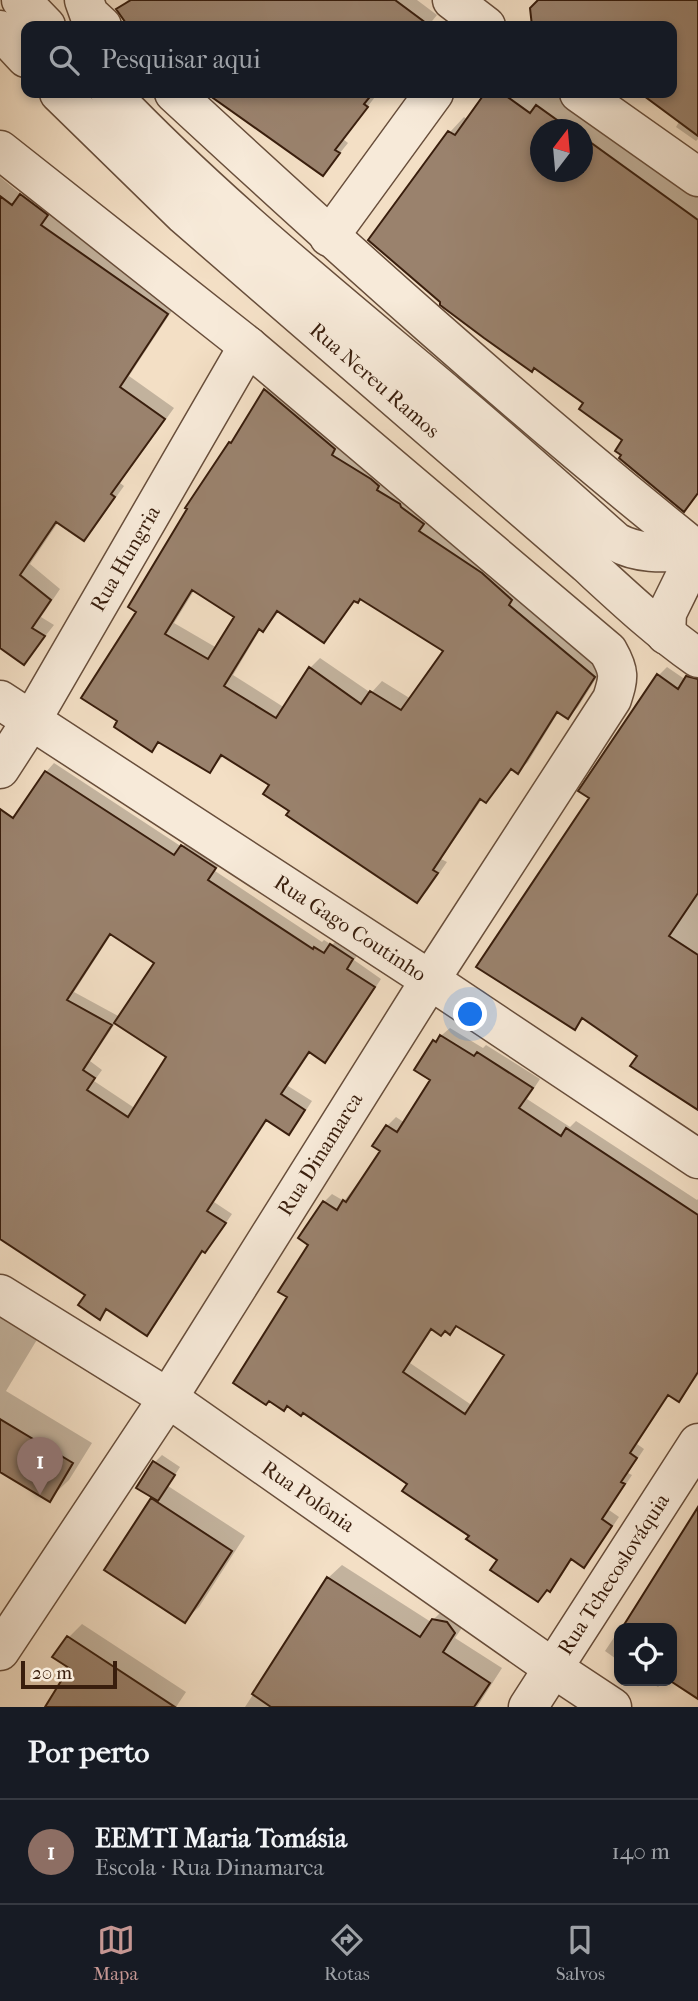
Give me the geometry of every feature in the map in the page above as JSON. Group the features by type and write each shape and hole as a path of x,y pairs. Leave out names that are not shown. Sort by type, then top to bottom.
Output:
{"street":[{"path":"21,0 41,21"},
{"path":"85,0 89,14 97,21"},
{"path":"452,0 489,19"},
{"path":"0,30 21,53"},
{"name":"Rua Nereu Ramos","path":"64,98 184,215 597,549"},
{"name":"Rua Nereu Ramos","path":"115,98 151,135 294,265 476,419 597,549 666,635 698,658"},
{"path":"179,98 329,237 634,499 698,550"},
{"path":"329,237 430,98"},
{"path":"586,98 698,177"},
{"path":"0,149 248,346"},
{"name":"Rua Dinamarca","path":"0,1651 168,1398 430,980 611,699 618,680 617,666 608,651 248,346"},
{"name":"Rua Hungria","path":"0,769 15,711 248,346"},
{"path":"597,549 624,546 652,552 698,550"},
{"path":"666,635 667,613 698,550"},
{"name":"Rua Gago Coutinho","path":"15,711 430,980 698,1159"},
{"name":"Rua Polônia","path":"0,1294 168,1398 612,1707"},
{"name":"Rua Tchecoslováquia","path":"528,1707 698,1443"}],"building":[{"path":"131,0 395,0 423,21 124,21 116,9"},
{"path":"538,0 698,0 698,136 647,98 677,98 677,21 531,21 530,8"},
{"path":"213,98 369,98 364,104 368,107 335,150 340,153 323,176"},
{"path":"481,98 509,98 530,113 536,105 556,119 530,119 530,182 593,182 593,144 698,220 698,493 684,512 619,458 621,455 615,451 622,440 579,409 583,403 534,368 532,372 440,305 440,302 368,240 448,131 455,135"},
{"path":"20,194 48,215 41,225 168,314 120,387 165,419 111,494 115,497 84,541 56,522 20,575 51,600 32,628 45,636 24,665 0,648 0,196 12,205"},
{"path":"264,389 335,449 332,455 371,479 379,486 377,490 400,504 424,524 419,531 482,573 512,600 509,605 595,677 568,719 557,712 518,774 511,769 486,803 480,799 433,870 438,873 417,903 286,815 289,811 263,794 269,785 221,755 210,773 158,742 152,752 114,727 117,721 81,698 136,612 128,607 187,509 185,508 229,442 231,443","holes":["192,590 234,617 208,659 165,634","360,599 443,651 401,710 370,691 361,704 309,667 276,718 224,686 259,629 263,632 277,611 324,643 354,601 358,603"]},
{"path":"657,674 678,689 686,676 698,679 698,893 669,936 698,955 698,1110 630,1066 637,1056 582,1018 575,1030 476,967 589,798 578,791"},
{"path":"45,771 174,855 181,845 216,868 208,880 313,949 314,947 324,953 330,944 353,959 347,969 375,987 325,1063 309,1052 281,1094 305,1110 289,1135 266,1120 207,1211 226,1223 205,1253 202,1251 147,1336 106,1309 100,1320 78,1305 85,1295 0,1239 0,809 13,818","holes":["110,934 154,963 114,1023 166,1057 128,1117 87,1090 95,1078 83,1070 112,1025 67,1000"]},
{"path":"440,1035 474,1056 477,1052 533,1088 519,1108 561,1136 566,1128 698,1215 698,1372 679,1402 668,1395 630,1453 637,1458 621,1482 625,1484 602,1519 612,1526 584,1568 571,1559 550,1592 547,1590 538,1602 490,1570 497,1560 466,1539 469,1536 402,1491 407,1484 303,1413 301,1416 287,1406 284,1411 269,1401 266,1405 233,1383 287,1297 278,1292 308,1245 298,1238 323,1201 337,1210 343,1200 346,1202 380,1151 372,1146 386,1125 397,1132 430,1080 414,1070 433,1040 436,1042","holes":["456,1326 504,1355 465,1414 403,1372 431,1329 441,1336 445,1331 450,1335"]},
{"path":"0,1419 73,1463 50,1502 0,1472"},
{"path":"153,1461 175,1475 158,1501 136,1488"},
{"path":"151,1498 232,1551 185,1623 104,1570"},
{"path":"698,1507 698,1699 677,1685 677,1623 625,1623"},
{"path":"327,1577 420,1637 432,1619 447,1622 455,1633 443,1652 490,1683 474,1707 271,1707 252,1694"},
{"path":"67,1636 175,1707 45,1707 69,1668 52,1657"}],"place":[{"name":"EEMTI Maria Tomásia","path":"40,1495"}]}
